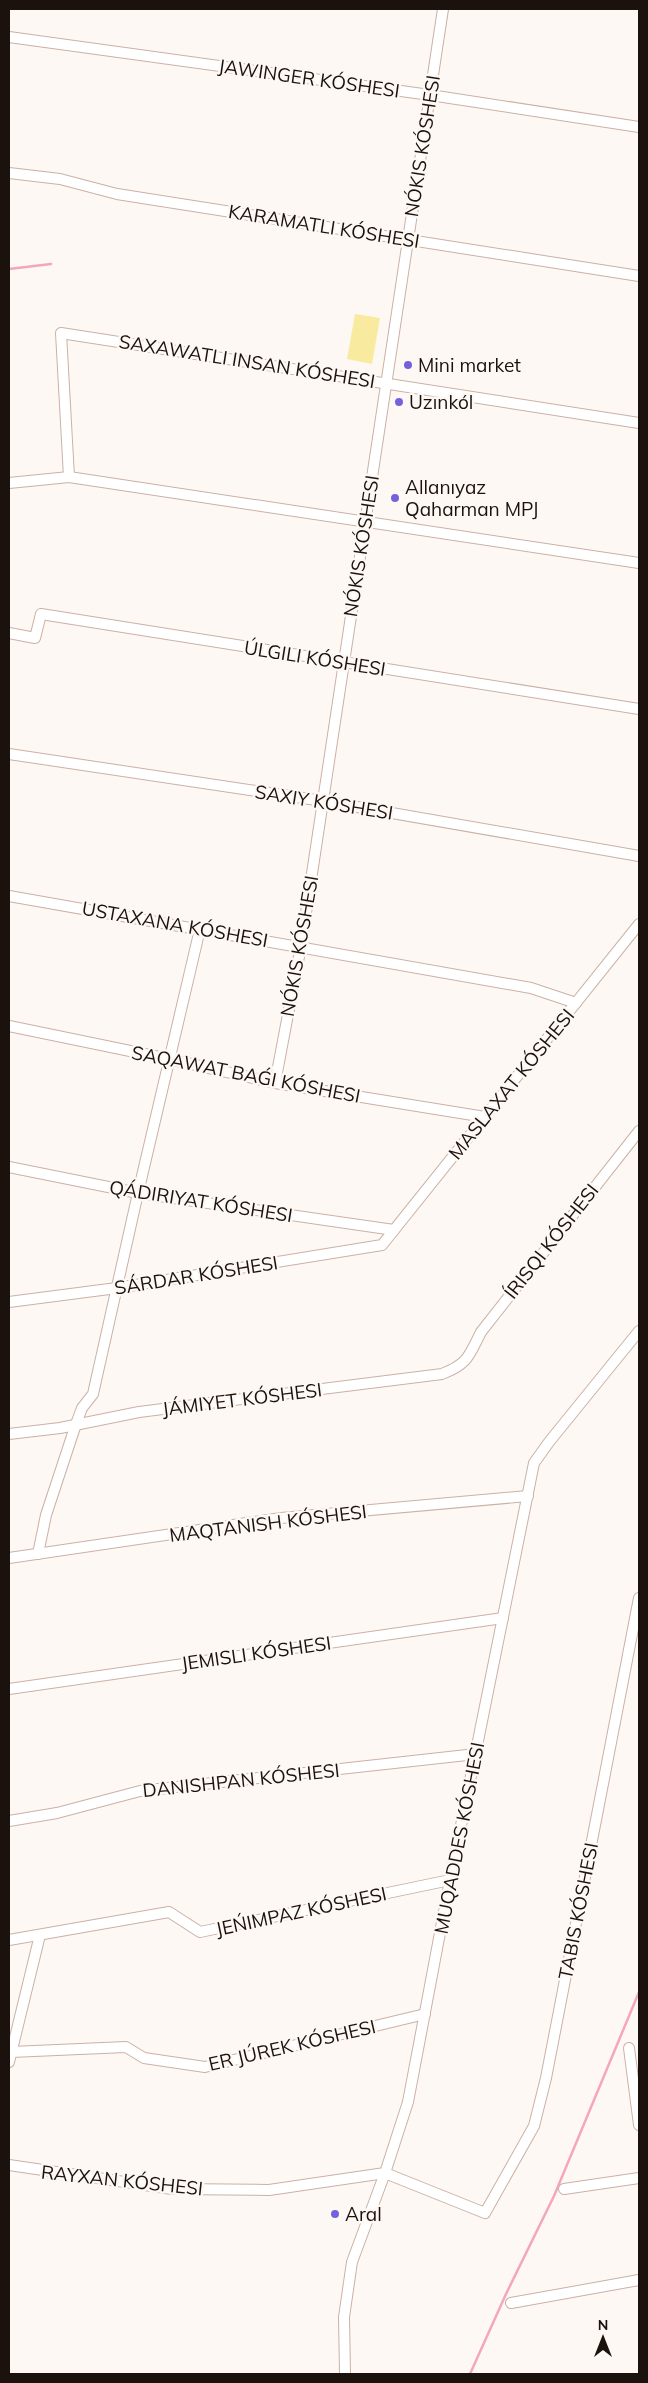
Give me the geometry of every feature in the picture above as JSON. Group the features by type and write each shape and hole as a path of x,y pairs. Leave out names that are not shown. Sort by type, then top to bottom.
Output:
{"street":[{"name":"NÓKIS KÓSHESI","path":"276,1083 301,946 443,9"},
{"path":"9,37 430,95 639,127"},
{"path":"9,173 60,179 117,194 639,276"},
{"path":"69,477 61,333 639,423"},
{"path":"9,483 69,477 365,520 639,563"},
{"name":"ÚLGILI KÓSHESI","path":"9,633 34,638 41,614 639,709"},
{"path":"9,754 323,801 639,856"},
{"name":"USTAXANA KÓSHESI","path":"9,896 531,988 576,1003"},
{"name":"MASLAXAT KÓSHESI","path":"382,1245 639,924"},
{"path":"38,1554 46,1515 76,1424 82,1408 94,1394 138,1193 200,929"},
{"path":"9,1026 276,1083 485,1117"},
{"name":"JÁMIYET KÓSHESI","path":"9,1434 60,1428 139,1412 442,1374 460,1367 469,1356 481,1332 639,1131"},
{"name":"QÁDIRIYAT KÓSHESI","path":"9,1167 138,1193 394,1230"},
{"name":"SÁRDAR KÓSHESI","path":"9,1302 117,1288 382,1245"},
{"name":"MUQADDES KÓSHESI","path":"345,2374 344,2317 352,2262 385,2173 408,2102 450,1880 534,1463 639,1331"},
{"path":"9,1558 281,1518 528,1496"},
{"path":"385,2173 485,2213 534,2126 546,2078 639,1598"},
{"name":"JEMISLI KÓSHESI","path":"9,1689 503,1618"},
{"path":"9,1821 56,1813 140,1791 476,1754"},
{"name":"JEŃIMPAZ KÓSHESI","path":"9,1940 169,1912 200,1932 450,1880"},
{"path":"10,2057 40,1936"},
{"name":"ER JÚREK KÓSHESI","path":"10,2057 126,2047 144,2058 205,2067 425,2014"},
{"path":"629,2048 639,2125"},
{"name":"RAYXAN KÓSHESI","path":"9,2164 172,2190 269,2190 385,2173"},
{"path":"564,2189 639,2178"},
{"path":"510,2303 639,2280"}],"shaded area":[{"path":"355,314 380,318 372,364 347,359"}],"waterway":[{"path":"9,269 51,264"},
{"path":"470,2374 506,2294 554,2196 639,1992"}],"place":[{"name":"Mini market","path":"408,365"},
{"name":"Uzınkól","path":"399,402"},
{"name":"Allanıyaz Qaharman MPJ","path":"395,498"},
{"name":"Aral","path":"335,2214"}]}
